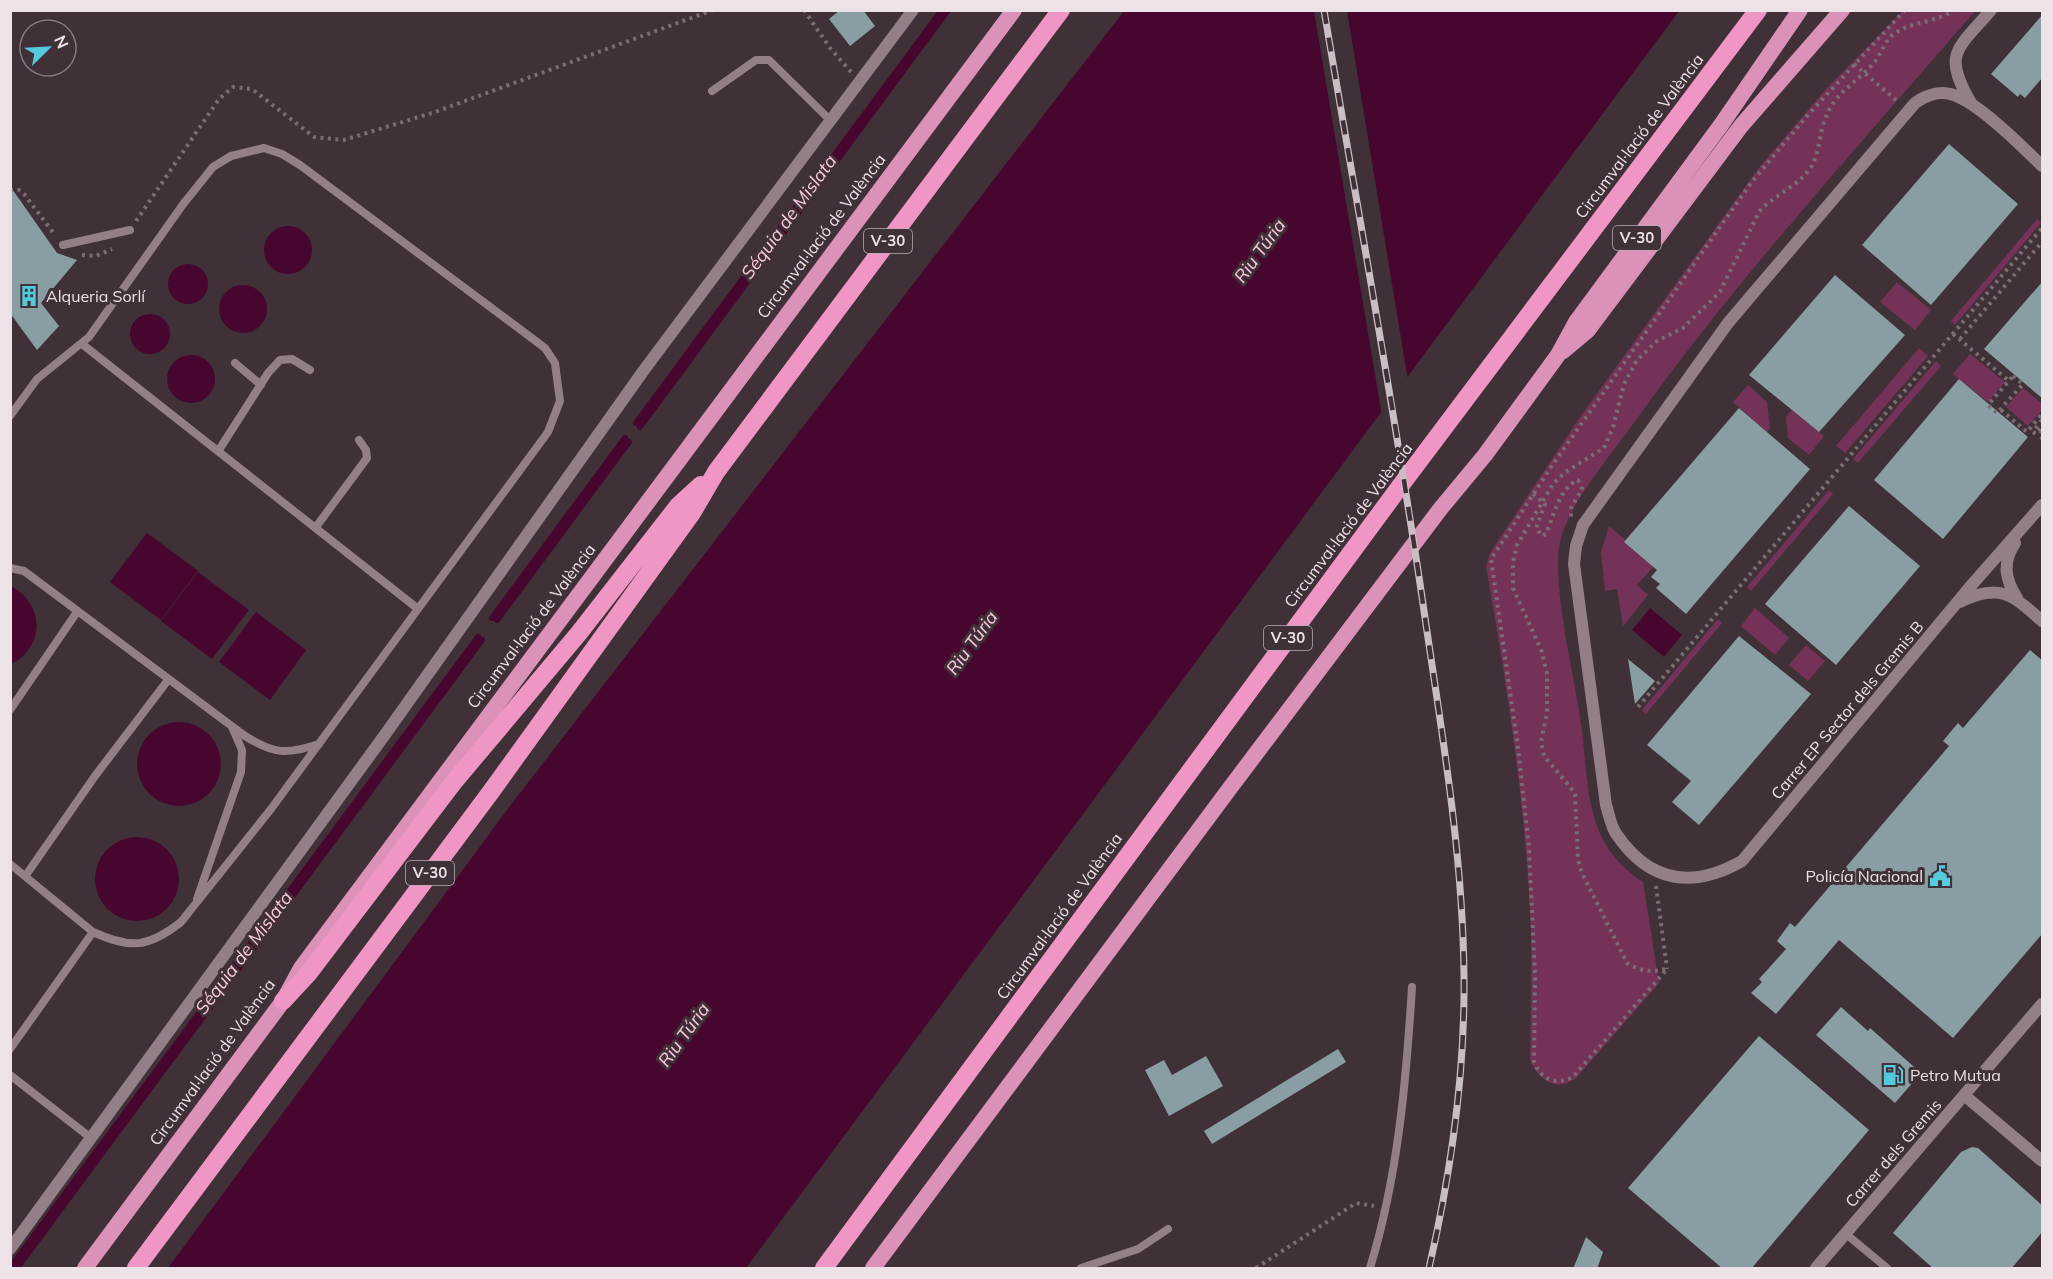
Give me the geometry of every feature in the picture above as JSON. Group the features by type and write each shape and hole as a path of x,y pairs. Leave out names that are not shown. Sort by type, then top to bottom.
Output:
{"highway":[{"name":"Circumval·lació de València","path":"85,1269 283,1001 301,968 1014,10"},
{"name":"V-30","path":"136,1269 490,793 692,513 716,472 1061,10"},
{"name":"Circumval·lació de València","path":"824,1269 1401,485 1758,10"},
{"name":"V-30","path":"873,1269 1230,788 1441,508 1485,455 1558,355 1576,322 1721,125 1800,10"},
{"path":"1558,355 1588,330 1741,126 1842,10"},
{"path":"283,1001 308,974 453,783 579,633 678,506 716,472"}],"street":[{"path":"10,1248 377,746 644,370 912,10"},
{"path":"1990,10 1960,46 1954,64 1957,77 1971,103 2040,161"},
{"name":"Carrer EP Sector dels Gremis B","path":"1971,103 1950,94 1921,98 1915,103 1728,323 1583,525 1576,546 1574,564 1606,805 1615,834 1648,867 1680,879 1711,875 1742,861 1956,604 2043,505"},
{"path":"2018,600 2006,579 2005,566 2008,554 2024,528"},
{"path":"1956,604 1986,591 2008,594 2043,621"},
{"name":"Carrer dels Gremis","path":"1816,1269 2043,1004"},
{"path":"1965,1095 2043,1161"}],"lane":[{"path":"712,91 756,60 769,60 830,120"},
{"path":"10,416 37,379 89,338 177,213 213,167 231,156 264,148 282,154 300,165 544,348 555,363 560,401 556,417 319,744 181,922 163,936 138,945 116,943 93,932 10,864"},
{"path":"63,245 130,230"},
{"path":"82,344 417,608"},
{"path":"219,450 280,360 292,359 310,370"},
{"path":"235,363 261,385"},
{"path":"316,527 367,458 366,450 359,440"},
{"path":"10,561 168,680 267,749 292,753 319,744"},
{"path":"10,568 24,571"},
{"path":"10,710 77,612"},
{"path":"26,875 95,776 168,680"},
{"path":"196,904 241,772 242,750 232,726"},
{"path":"10,1049 93,932"},
{"path":"1370,1269 1387,1208 1406,1087 1412,987"},
{"path":"10,1075 91,1138"},
{"path":"1081,1269 1138,1249 1168,1229"},
{"path":"1846,1234 1885,1269"},
{"path":"1877,1269 1885,1269"}],"path":[{"path":"10,190 19,189 24,194 63,245 82,256 96,256 108,252 130,230 219,99 233,87 252,89 314,137 345,140 435,112 713,10"},
{"path":"804,10 830,48 859,81"},
{"path":"1655,882 1667,969 1573,1077 1565,1081 1545,1078 1538,1072 1534,1062 1535,975 1529,848 1518,748 1491,559 1533,494 1751,183 1854,64 1905,10"},
{"path":"1667,969 1649,972 1636,969 1627,963 1582,873 1577,845 1578,816 1575,793 1544,756 1541,741 1547,713 1547,674 1542,652 1516,601 1512,575 1517,544 1564,474 1604,448 1613,427 1624,384 1637,360 1657,341 1683,328 1720,292 1759,213 1767,202 1801,179 1810,168 1833,101 1840,92 1875,62 1894,33 1905,27 1933,21 1954,10"},
{"path":"1854,64 1900,103"},
{"path":"1638,707 2043,228"},
{"path":"1960,339 2043,242"},
{"path":"1953,334 2009,381"},
{"path":"2013,376 2023,384 2001,410 1997,413 1988,405 2013,376"},
{"path":"2001,410 2027,432 2043,414"},
{"path":"2043,420 2033,432 2036,434 2043,429"},
{"path":"2043,429 2038,436 2043,438"},
{"path":"1544,501 1545,504 1536,528 1542,536 1546,534 1561,498 1570,484 1578,480 1582,489 1569,514 1573,518"},
{"path":"1533,494 1544,501"},
{"path":"1256,1269 1356,1203 1387,1208"}],"shaded area":[{"path":"1903,11 1975,11 1716,314 1595,476 1575,506 1562,534 1558,576 1564,630 1579,709 1593,815 1610,851 1624,867 1643,882 1659,983 1578,1076 1564,1084 1550,1083 1539,1074 1530,1060 1531,934 1526,850 1512,728 1486,566 1490,553 1576,423 1758,169 1826,89"},
{"path":"2037,219 2041,223 1955,325 1951,321"},
{"path":"1897,282 1931,310 1915,330 1880,302"},
{"path":"1919,348 1928,356 1845,453 1836,446"},
{"path":"1970,354 2005,382 1988,402 1953,374"},
{"path":"1936,361 1941,366 1858,463 1853,459"},
{"path":"1748,385 1767,402 1770,428 1767,432 1733,402"},
{"path":"2023,388 2042,404 2042,410 2028,426 2006,407"},
{"path":"1792,410 1824,436 1809,455 1788,438 1786,417"},
{"path":"1829,490 1833,494 1751,591 1747,587"},
{"path":"1609,526 1655,565 1637,585 1648,595 1623,626 1617,589 1605,591 1601,552"},
{"path":"1755,608 1789,638 1775,655 1741,626"},
{"path":"1718,619 1722,623 1646,714 1642,710"},
{"path":"1806,645 1825,661 1808,681 1789,665"}],"water":[{"name":"Riu Túria","path":"1124,11 1679,11 746,1268 168,1268 510,806"},
{"path":"283,226 293,226 308,236 312,250 311,259 302,270 293,274 283,274 268,264 264,255 264,245 274,230"},
{"path":"188,264 202,270 208,284 202,298 188,304 174,298 168,284 174,270"},
{"path":"238,285 248,285 263,295 267,309 266,318 257,329 248,333 238,333 223,323 219,314 219,304 229,289"},
{"path":"150,314 164,320 170,334 164,348 150,354 136,348 130,334 136,320"},
{"path":"186,355 196,355 211,365 215,379 214,388 205,399 196,403 186,403 171,393 167,384 167,374 177,359"},
{"path":"147,533 198,571 161,620 110,582"},
{"path":"198,572 249,610 212,659 161,621"},
{"path":"11,586 30,603 35,614 36,625 35,637 30,647 22,657 11,664"},
{"path":"1650,608 1682,635 1664,657 1632,630"},
{"path":"256,612 306,650 270,700 219,662"},
{"path":"179,722 195,725 209,734 218,748 221,764 218,780 209,794 195,803 179,806 163,803 149,794 140,780 137,764 140,748 149,734 163,725"},
{"path":"137,837 153,840 167,849 176,863 179,879 176,895 167,909 153,918 137,921 121,918 107,909 98,895 95,879 98,863 107,849 121,840"}],"pier":[{"path":"1314,11 1347,11 1408,381 1382,416"}],"building":[{"path":"840,10 863,10 875,26 850,46 829,19"},
{"path":"2043,14 2043,77 2025,98 2020,94 2018,97 1991,74"},
{"path":"1949,144 2018,204 1931,305 1862,245"},
{"path":"10,186 57,253 77,260 41,303 59,326 37,350 10,313"},
{"path":"1835,275 1905,335 1819,432 1749,375"},
{"path":"2043,281 2043,399 1984,349"},
{"path":"1959,379 2028,437 1943,539 1874,480"},
{"path":"1739,408 1810,469 1686,614 1656,588 1660,584 1651,577 1657,570 1624,542"},
{"path":"1849,506 1920,566 1836,665 1765,604"},
{"path":"1739,636 1811,694 1699,825 1672,802 1691,781 1647,745"},
{"name":"Policía Nacional","path":"2030,650 2043,661 2043,933 1953,1038 1839,940 1776,1014 1751,993 1762,982 1759,979 1786,949 1777,941 1790,923 1795,927 1949,746 1943,741 1958,723 1963,728"},
{"path":"1628,659 1655,681 1635,704"},
{"path":"1841,1007 1868,1031 1870,1028 1921,1073 1895,1103 1816,1035"},
{"path":"1759,1036 1869,1130 1751,1269 1723,1269 1628,1188"},
{"path":"1338,1049 1346,1062 1212,1144 1204,1131"},
{"path":"1206,1056 1223,1086 1169,1116 1145,1070 1164,1060 1172,1075"},
{"path":"1972,1147 1978,1148 2043,1206 2043,1231 2011,1269 1934,1269 1893,1233 1961,1152"},
{"path":"1586,1237 1603,1252 1597,1269 1573,1269"}],"waterway":[{"name":"Séquia de Mislata","path":"636,423 942,10"},
{"path":"640,427 948,10"},
{"name":"Séquia de Mislata","path":"492,618 625,438"},
{"path":"497,620 629,442"},
{"name":"Séquia de Mislata","path":"10,1268 478,637"},
{"path":"17,1268 482,640"}],"railway":[{"path":"1324,10 1411,524 1443,739 1460,881 1464,977 1462,1050 1450,1160 1429,1268"}],"place":[{"name":"Alqueria Sorlí","path":"29,296"},
{"name":"Policía Nacional","path":"1940,876"},
{"name":"Petro Mutua","path":"1893,1075"}]}
